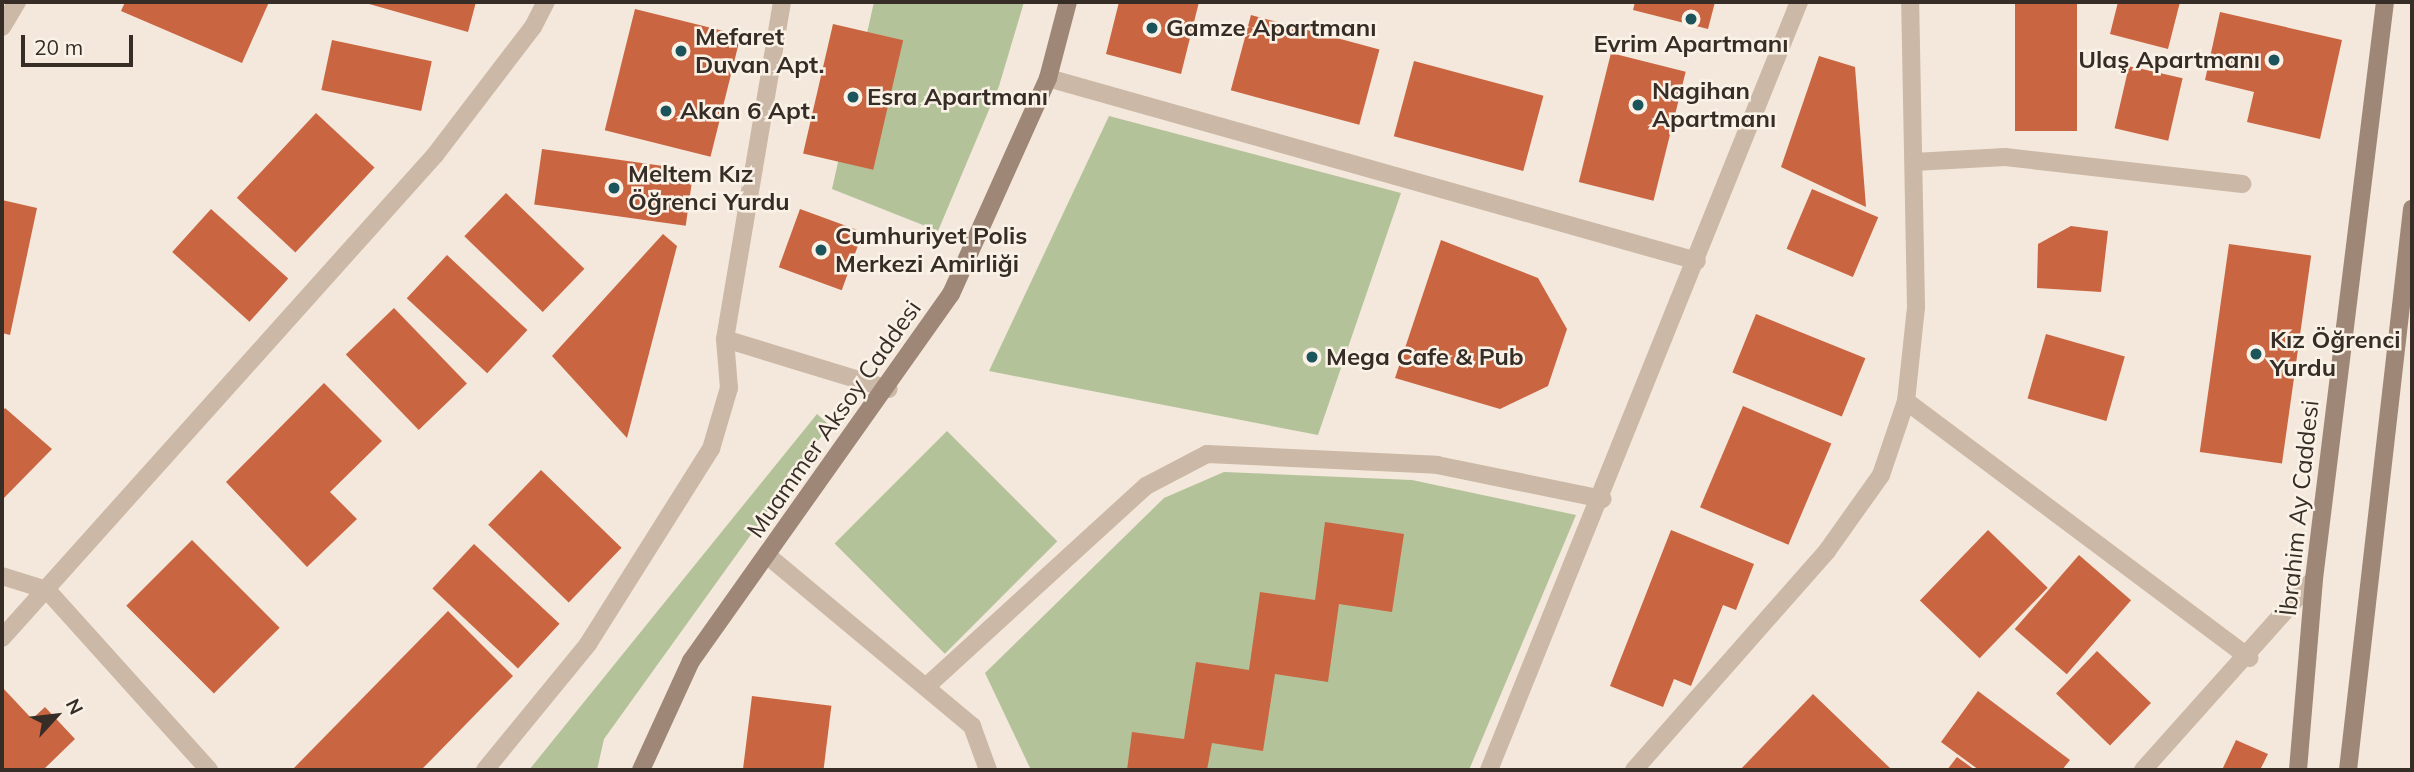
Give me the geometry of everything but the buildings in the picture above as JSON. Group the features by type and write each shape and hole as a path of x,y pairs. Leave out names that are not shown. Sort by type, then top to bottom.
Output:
{"main road":[{"name":"Muammer Aksoy Caddesi","path":"640,770 691,661 889,389 985,230 1048,78 1068,2"},
{"name":"İbrahim Ay Caddesi","path":"2298,770 2314,579 2385,2"},
{"path":"2348,770 2411,219"}],"street":[{"path":"2,27 17,2"},
{"path":"2,638 435,155 533,27 545,2"},
{"path":"485,770 588,644 711,450 729,388 725,339 782,2"},
{"path":"1489,770 1603,499 1799,2"},
{"path":"1634,770 1827,551 1881,475 1906,401 1916,307 1910,2"},
{"path":"1048,78 1697,261"},
{"path":"1914,162 2005,157 2242,184"},
{"path":"725,339 889,389"},
{"path":"1906,401 2250,658"},
{"path":"928,685 1146,486 1207,454 1437,465 1603,499"},
{"path":"768,556 928,685 972,726 988,770"},
{"path":"2,576 47,590 209,770"},
{"path":"2143,770 2250,658 2314,579"}],"green space":[{"path":"874,2 1024,2 999,86 938,231 832,189"},
{"path":"1109,116 1401,193 1318,435 989,371"},
{"path":"817,414 827,423 824,433 604,739 597,770 529,770"},
{"path":"947,431 1057,541 945,654 835,543"},
{"path":"1224,472 1412,480 1576,515 1469,770 1031,770 985,673 1164,498"}],"place":[{"name":"Evrim Apartmanı","path":"1691,19"},
{"name":"Gamze Apartmanı","path":"1152,28"},
{"name":"Mefaret Duvan Apt.","path":"681,51"},
{"name":"Ulaş Apartmanı","path":"2274,60"},
{"name":"Esra Apartmanı","path":"853,97"},
{"name":"Nagihan Apartmanı","path":"1638,105"},
{"name":"Akan 6 Apt.","path":"666,111"},
{"name":"Meltem Kız Öğrenci Yurdu","path":"614,188"},
{"name":"Cumhuriyet Polis Merkezi Amirliği","path":"821,250"},
{"name":"Kız Öğrenci Yurdu","path":"2256,354"},
{"name":"Mega Cafe & Pub","path":"1312,357"}]}
